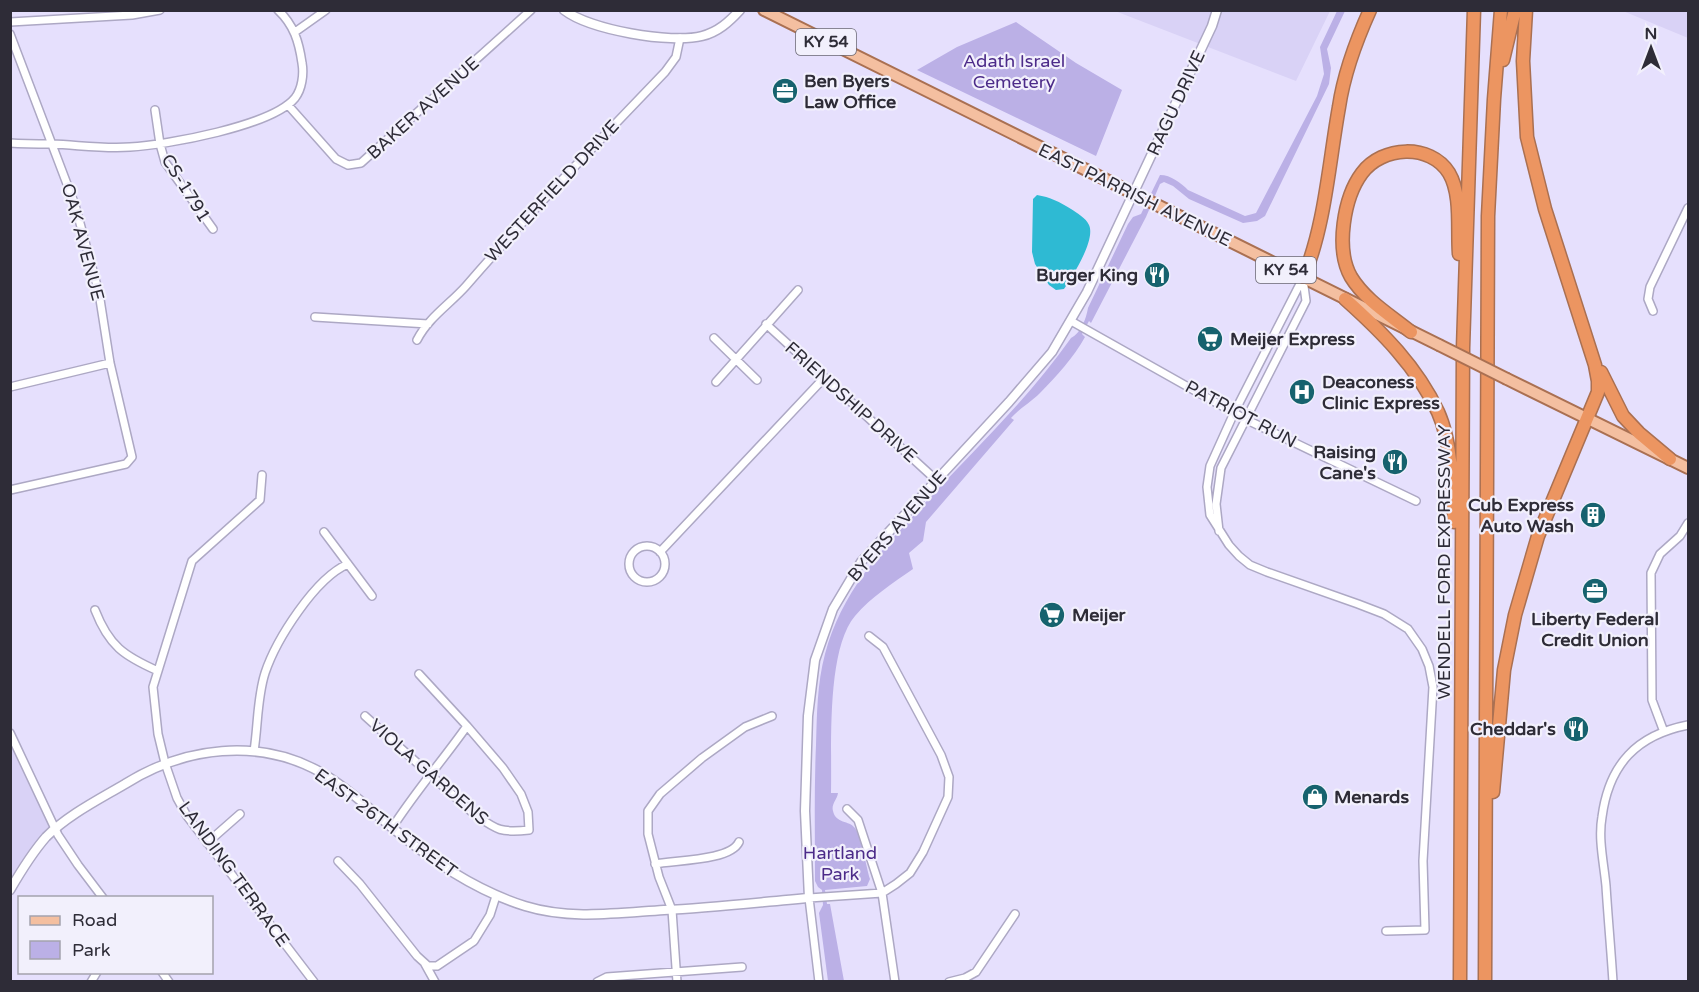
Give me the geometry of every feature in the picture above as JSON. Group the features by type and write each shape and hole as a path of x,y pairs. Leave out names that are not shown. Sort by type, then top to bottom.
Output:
{"highway":[{"path":"1303,278 1309,263 1331,164 1339,105 1350,59 1370,10"},
{"name":"WENDELL FORD EXPRESSWAY","path":"1461,981 1462,348 1474,10"},
{"path":"1485,981 1488,228 1501,10"},
{"path":"1494,99 1515,10"},
{"path":"1485,892 1500,710 1511,632 1523,582 1538,536 1599,387 1591,352 1545,209 1527,137 1523,61 1526,10"},
{"path":"1411,332 1358,287 1344,259 1342,239 1348,207 1363,171 1388,154 1413,151 1426,155 1444,166 1455,189 1462,348"},
{"path":"1345,299 1401,353 1414,370 1439,414 1451,472 1462,644"},
{"path":"1591,352 1623,416 1670,459"}],"main road":[{"name":"EAST PARRISH AVENUE","path":"764,10 1587,418"},
{"name":"KY 54","path":"1587,418 1689,468"}],"street":[{"path":"10,22 132,15 160,10"},
{"path":"10,143 100,148 160,144 231,128 288,105 298,93 302,79 302,61 295,32 289,21 278,10"},
{"path":"295,32 326,10"},
{"name":"BAKER AVENUE","path":"288,105 336,159 348,165 362,163 531,10"},
{"path":"564,10 579,20 609,30 680,38 702,36 718,30 740,10"},
{"name":"RAGU DRIVE","path":"1134,194 1212,26 1217,10"},
{"name":"OAK AVENUE","path":"10,34 75,206 99,292 110,363 132,457 126,464 10,490"},
{"name":"WESTERFIELD DRIVE","path":"417,340 428,324 464,288 516,228 665,72 676,57 680,38"},
{"path":"10,58 20,58"},
{"name":"CS-1791","path":"156,110 160,144 165,162 213,229"},
{"name":"BYERS AVENUE","path":"819,981 808,898 805,812 808,716 812,678 820,642 833,609 861,562 935,479 1009,402 1052,352 1088,292 1134,194"},
{"path":"1653,311 1648,299 1650,287 1689,208"},
{"path":"1303,278 1214,454 1207,487 1210,515 1239,556 1250,565 1358,604 1395,621 1407,629 1422,649 1430,666 1433,687 1423,861 1425,930 1386,931"},
{"path":"1220,531 1216,504 1221,468 1306,302 1303,278"},
{"path":"716,382 798,290"},
{"path":"315,317 428,324"},
{"name":"PATRIOT RUN","path":"1071,321 1245,419 1416,501"},
{"name":"FRIENDSHIP DRIVE","path":"766,324 935,479"},
{"path":"714,338 757,380"},
{"path":"10,387 110,363"},
{"path":"660,552 824,378"},
{"name":"LANDING TERRACE","path":"262,475 260,500 192,561 153,687 158,734 178,800 207,843 314,981"},
{"path":"1664,732 1652,700 1651,573 1660,554 1680,536 1689,523"},
{"path":"324,532 372,597"},
{"path":"644,546 655,548 660,552 665,563 658,579 640,581 632,575 629,563 633,552 644,546"},
{"path":"254,751 260,694 265,673 274,652 306,600 339,568 348,564"},
{"path":"95,610 104,632 119,649 158,672"},
{"path":"808,898 882,892 896,884 910,873 924,852 950,787 941,755 883,647 869,636"},
{"path":"392,828 467,726 419,674"},
{"name":"VIOLA GARDENS","path":"365,716 490,826 507,832 528,830 528,812 521,794 503,768 467,726"},
{"path":"677,981 672,910 655,864 647,822 648,812 653,802 669,785 745,727 772,716"},
{"path":"1613,981 1601,819 1607,792 1616,770 1631,752 1649,737 1689,725"},
{"path":"10,733 55,829 78,865 102,896"},
{"name":"EAST 26TH STREET","path":"10,890 32,855 55,829 131,780 165,763 199,753 254,751 288,759 322,773 352,793 392,828 445,868 496,896 544,911 580,915 672,910 808,898"},
{"path":"847,809 858,820 882,892 895,981"},
{"path":"207,843 240,814"},
{"path":"655,864 723,854 736,848 739,842"},
{"path":"338,861 360,884 435,981"},
{"path":"424,964 432,967 438,966 474,941 490,915 496,896"},
{"path":"949,981 965,978 976,972 1015,914"},
{"path":"597,981 607,977 742,967"}],"shaded area":[{"path":"1115,11 1330,11 1296,81"},
{"path":"1623,11 1688,11 1688,38"},
{"path":"11,733 55,829 11,890"}],"green space":[{"name":"Hartland Park","path":"1337,11 1345,11 1327,49 1331,68 1329,84 1265,216 1257,221 1243,223 1189,199 1173,186 1164,182 1160,184 1146,217 1091,323 1089,321 1082,334 1085,337 1076,352 1046,387 1011,418 1014,420 926,522 923,541 909,553 913,569 868,603 855,616 846,632 839,652 832,700 831,793 838,793 833,806 837,818 855,828 870,879 867,886 825,890 827,904 830,904 844,981 828,981 819,913 823,905 822,890 815,881 819,688 822,665 832,631 852,591 893,538 1019,403 1075,336 1128,224 1133,217 1141,214 1160,175 1172,178 1188,190 1245,216 1256,213 1317,96 1324,74 1320,47"},
{"name":"Adath Israel Cemetery","path":"1016,22 1076,63 1122,90 1096,156 917,70 957,47"}],"water":[{"path":"1037,195 1051,198 1067,206 1084,218 1089,225 1089,240 1086,249 1064,289 1056,290 1049,285 1035,264 1032,252 1033,199"}],"place":[{"name":"Ben Byers Law Office","path":"785,91"},
{"name":"Burger King","path":"1157,275"},
{"name":"Meijer Express","path":"1210,339"},
{"name":"Deaconess Clinic Express","path":"1302,392"},
{"name":"Raising Cane's","path":"1395,462"},
{"name":"Cub Express Auto Wash","path":"1593,515"},
{"name":"Liberty Federal Credit Union","path":"1595,591"},
{"name":"Meijer","path":"1052,615"},
{"name":"Cheddar's","path":"1576,729"},
{"name":"Menards","path":"1315,797"}]}
